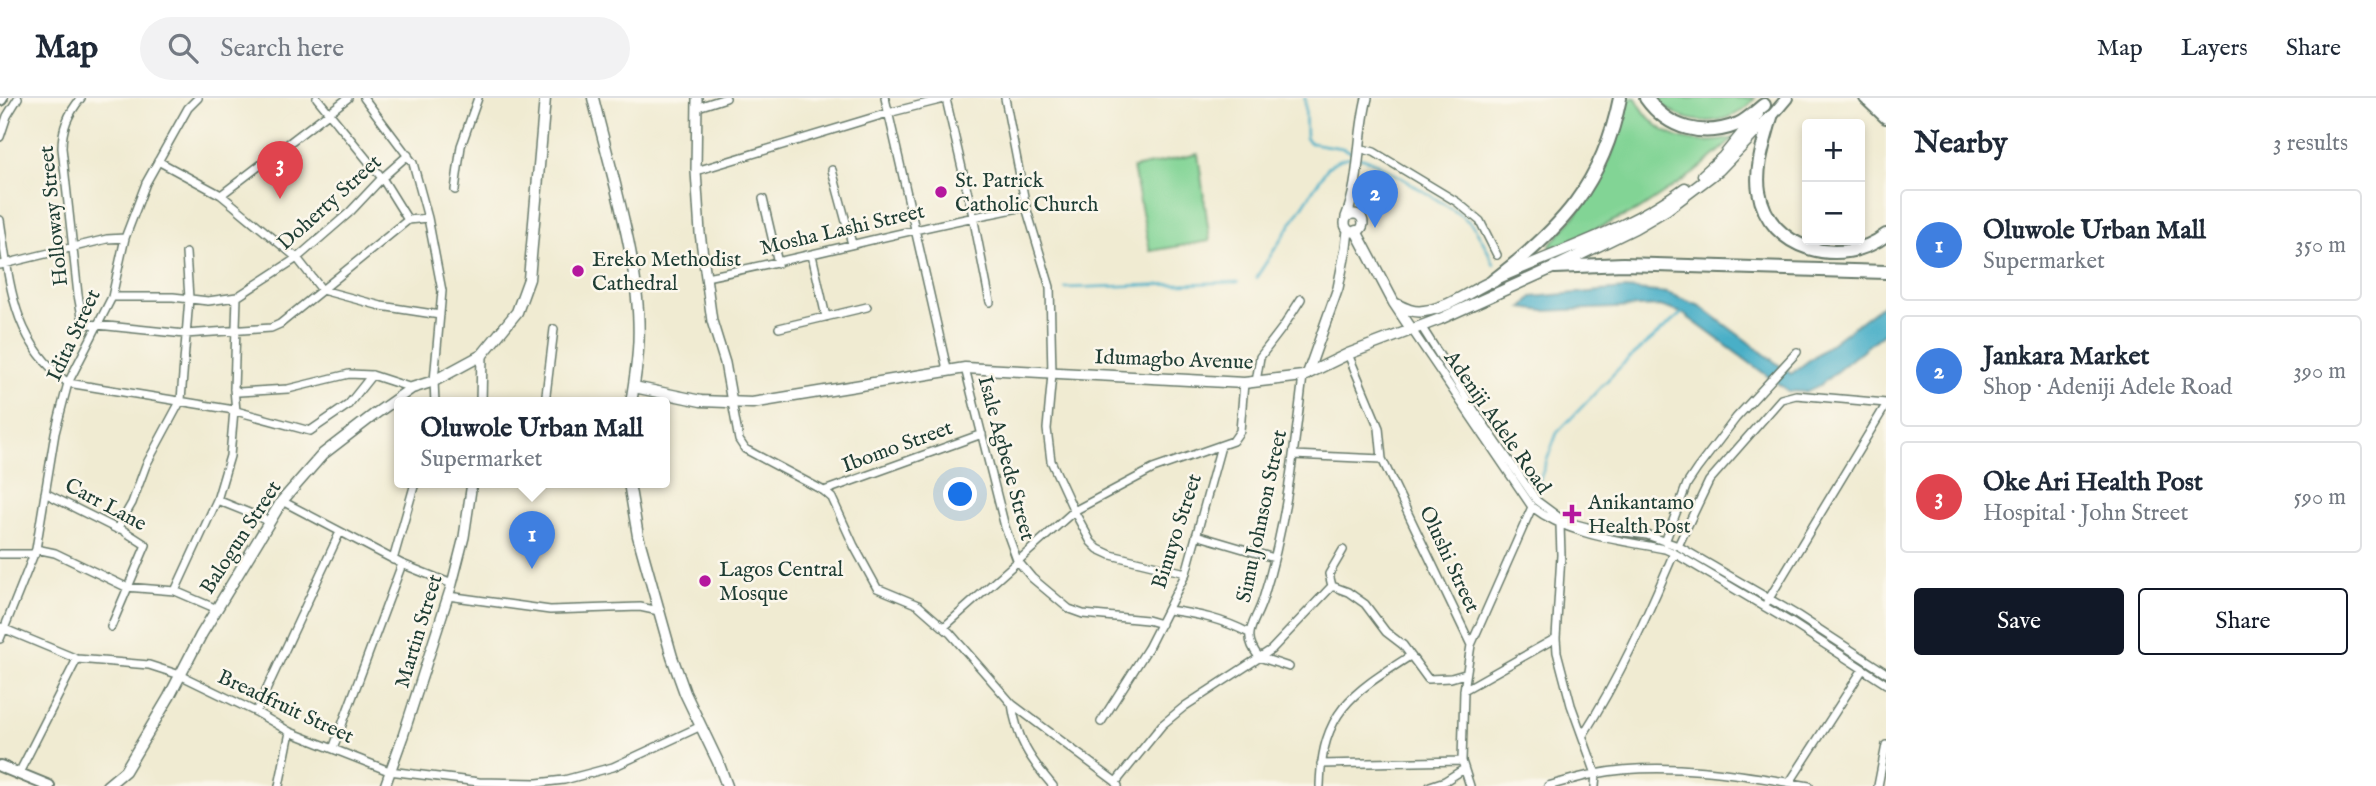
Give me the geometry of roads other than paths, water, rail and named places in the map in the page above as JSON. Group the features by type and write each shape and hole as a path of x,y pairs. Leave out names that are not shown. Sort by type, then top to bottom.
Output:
{"highway":[{"path":"1493,281 1533,250 1575,206 1609,139 1620,98"},
{"path":"1646,98 1673,124 1691,130 1713,131 1740,123 1768,106"},
{"path":"1866,98 1886,117"},
{"path":"1879,98 1886,103"},
{"path":"1768,106 1758,172 1759,191 1763,206 1782,233 1809,250 1828,253 1850,252 1871,246 1886,235"},
{"path":"1555,267 1623,264 1886,272"}],"main road":[{"name":"Balogun Street","path":"400,397 412,388 434,381 482,355 517,312 529,279 545,98"},
{"path":"593,98 629,247 636,297 639,348 632,397"},
{"path":"1394,303 1413,311 1440,307 1493,281 1637,219 1676,195 1723,158 1768,106 1787,98"},
{"name":"Idumagbo Avenue","path":"634,387 701,401 752,403 965,368 1244,383 1305,376 1348,354 1417,328 1555,267 1666,210 1719,170 1768,106"},
{"name":"Adeniji Adele Road","path":"1352,231 1394,303 1417,328"},
{"name":"Balogun Street","path":"107,786 125,771 282,501 323,454 394,401"},
{"path":"630,488 638,536 672,657 685,693 727,786"},
{"path":"0,766 49,786"}],"street":[{"path":"0,137 7,116 18,98"},
{"name":"Holloway Street","path":"81,98 69,115 62,134 72,249 82,316 88,324 97,325"},
{"name":"Idita Street","path":"0,639 2,628 36,551 55,433 68,383 112,297 125,238 146,183 188,108 198,98"},
{"path":"317,98 382,178 408,220"},
{"path":"221,195 348,98"},
{"path":"364,98 413,163 428,218 442,291 435,397"},
{"path":"455,190 461,146 478,98"},
{"path":"726,98 698,103 696,172 700,233 712,321 725,363 739,440 745,449 824,491 832,499 877,588 918,606 944,627 1012,704 1116,784 1162,726 1185,706 1271,650 1332,586"},
{"path":"886,98 947,369"},
{"path":"696,172 888,113 947,98 990,302"},
{"path":"1005,98 1026,206 1050,287 1052,374 1047,429 1051,461 1074,511 1091,542 1098,549 1111,555 1185,573"},
{"path":"1352,231 1345,226 1346,217 1352,201 1361,121 1367,98"},
{"path":"1359,148 1374,152 1457,202 1480,221 1497,255"},
{"name":"Doherty Street","path":"112,297 189,298 208,301 237,297 297,258 350,212 408,155"},
{"path":"158,161 221,195 297,258 323,290 381,306 440,315"},
{"path":"832,170 852,244"},
{"path":"763,200 778,263"},
{"path":"1305,376 1338,288 1352,231 1363,222 1352,201"},
{"name":"Mosha Lashi Street","path":"706,277 812,256 852,244 1026,206"},
{"path":"1346,217 1350,214 1359,216"},
{"path":"97,325 185,334 271,328 280,324 408,220 428,218"},
{"path":"0,220 3,265 20,323 47,368 68,383 235,410 310,431 348,405 372,375"},
{"path":"3,265 107,239 125,238"},
{"path":"117,529 132,503 146,465 181,400 189,298 186,253"},
{"path":"812,256 826,317"},
{"path":"175,591 217,500 230,456 235,410 237,297"},
{"path":"1256,382 1260,357 1301,299"},
{"path":"779,328 867,307"},
{"name":"Adeniji Adele Road","path":"1417,328 1532,507 1560,525 1676,549 1769,599 1886,673"},
{"name":"Adeniji Adele Road","path":"1417,328 1537,501 1564,521 1647,536 1665,542 1886,684"},
{"path":"546,397 554,329"},
{"name":"Olushi Street","path":"1348,354 1379,428 1382,459 1471,645 1465,674 1463,765 1470,786"},
{"path":"1665,542 1687,485 1697,469 1735,418 1795,354"},
{"path":"481,397 482,355"},
{"name":"Isale Agbede Street","path":"965,368 1005,527 1017,560 1032,578 1069,609 1083,614 1147,620 1161,624"},
{"path":"234,389 239,392 288,389 349,374 372,375 412,388"},
{"name":"Simu Johnson Street","path":"1259,657 1251,646 1250,633 1274,558 1305,376"},
{"path":"944,627 1074,511 1153,469 1233,441 1240,431 1244,383"},
{"path":"1583,735 1635,643 1709,481 1781,399 1796,395 1886,405 1765,607"},
{"name":"Ibomo Street","path":"824,491 982,433"},
{"name":"Binuyo Street","path":"1101,722 1161,624 1185,573 1221,446"},
{"path":"1293,455 1382,459"},
{"path":"393,560 414,488"},
{"name":"Martin Street","path":"384,786 452,584 464,537 470,488"},
{"name":"Carr Lane","path":"45,492 121,529 146,545 126,587"},
{"path":"217,500 269,521"},
{"path":"282,501 393,560 452,584"},
{"path":"1471,645 1532,507"},
{"path":"1560,525 1557,652 1571,705 1595,774 1595,786"},
{"path":"256,712 340,532"},
{"path":"1196,535 1274,558"},
{"path":"1332,586 1329,574 1343,550"},
{"path":"0,554 36,551 55,553 126,587 175,591 217,609"},
{"path":"333,749 402,564"},
{"path":"1332,586 1348,592 1365,604 1386,632 1403,645 1428,679 1465,674"},
{"path":"111,627 126,587"},
{"path":"448,596 550,610 640,607 659,611"},
{"path":"1168,610 1208,615 1228,621 1250,633"},
{"name":"Breadfruit Street","path":"2,628 77,659 149,665 180,676 256,712 290,732 389,771 479,782 537,785 599,772 701,726"},
{"path":"1464,690 1556,638"},
{"path":"1320,786 1327,734 1337,715 1352,696 1410,656"},
{"path":"1259,657 1289,667"},
{"path":"19,773 77,659"},
{"path":"1790,782 1863,669"},
{"path":"1012,704 1020,739 1033,762 1053,786"},
{"path":"279,786 290,732"},
{"path":"1878,786 1886,745"},
{"path":"1321,764 1463,765"},
{"path":"1430,786 1445,781 1463,765"},
{"path":"1548,786 1595,774 1652,768 1810,786"}],"water":[{"path":"1625,289 1667,293 1700,306 1791,374 1886,302 1886,331 1820,385 1805,392 1788,391 1682,313 1660,306 1544,311 1522,308 1532,297"}],"waterway":[{"path":"1305,98 1306,138 1311,143 1342,148 1357,154"},
{"path":"1256,278 1328,167 1348,157 1363,158 1385,168 1467,220 1479,235 1494,264"},
{"path":"1065,288 1238,282"},
{"path":"1534,495 1557,433 1622,365 1682,313"}],"place":[{"name":"St. Patrick Catholic Church","path":"941,192"},
{"name":"Oke Ari Health Post","path":"280,199"},
{"name":"Jankara Market","path":"1375,228"},
{"name":"Ereko Methodist Cathedral","path":"578,271"},
{"name":"Anikantamo Health Post","path":"1572,514"},
{"name":"Oluwole Urban Mall","path":"532,569"},
{"name":"Lagos Central Mosque","path":"705,581"}]}
